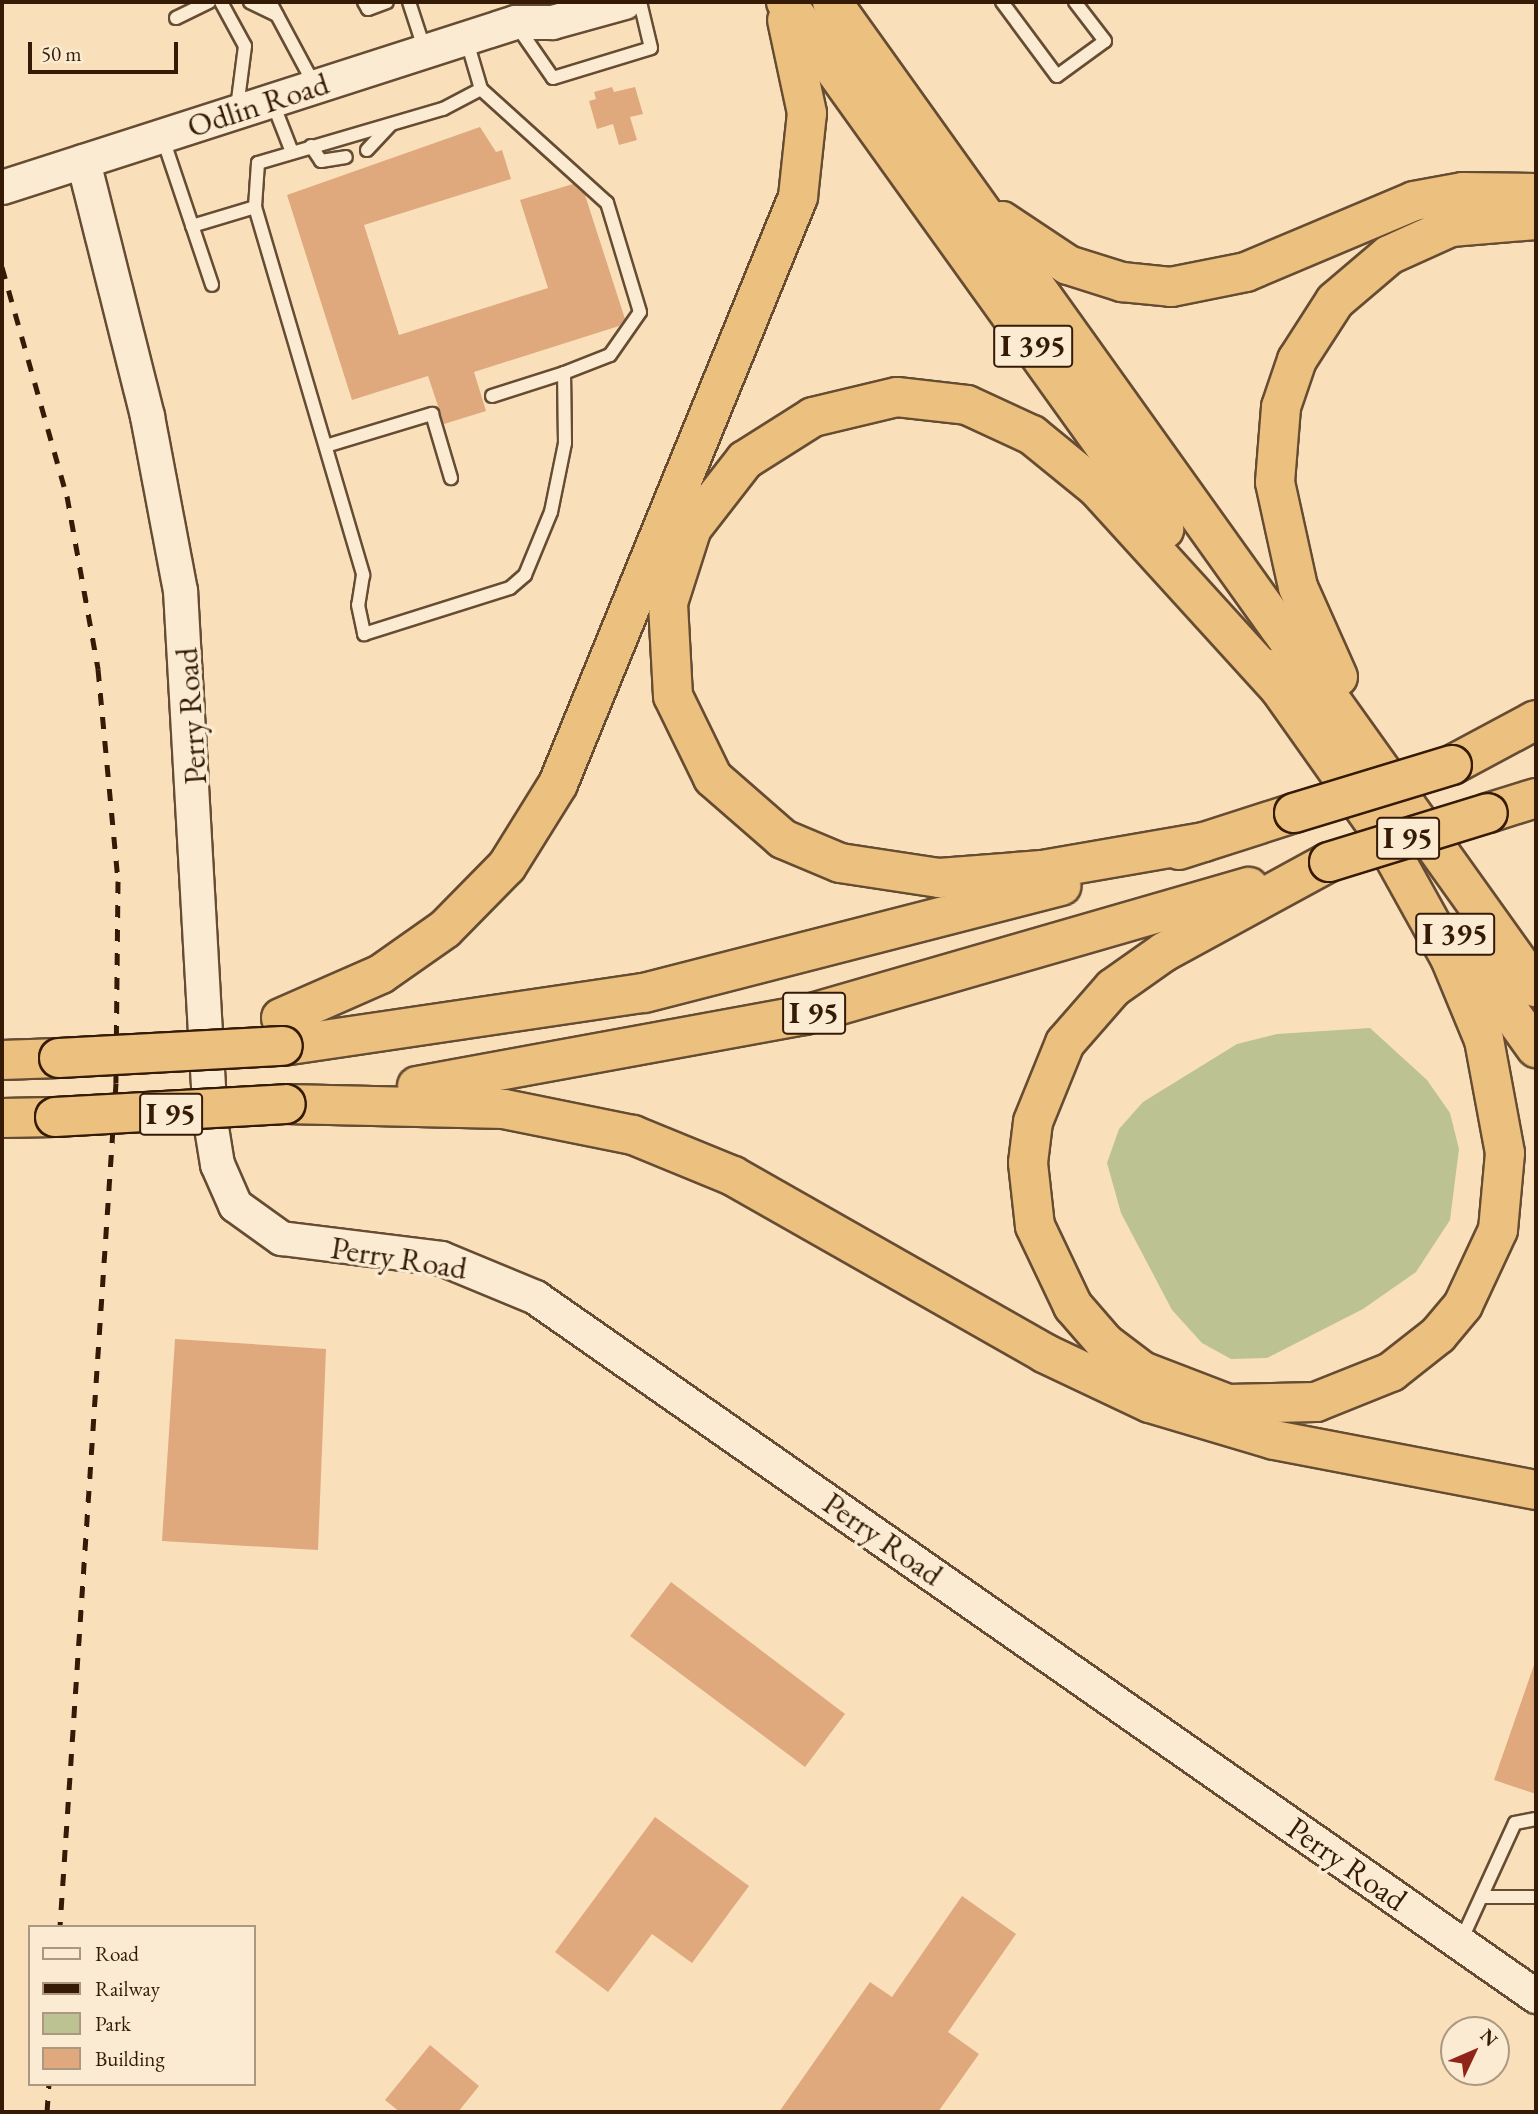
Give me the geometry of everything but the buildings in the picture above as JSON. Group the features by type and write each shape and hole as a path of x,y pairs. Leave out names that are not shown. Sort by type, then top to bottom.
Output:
{"highway":[{"name":"I 395","path":"783,2 1281,690 1536,1048"},
{"path":"282,1032 381,974 445,929 507,866 558,784 798,197 806,104 783,2"},
{"name":"I 395","path":"832,2 850,18 958,179 1536,987"},
{"path":"958,179 1006,225 1060,261 1114,280 1164,287 1246,272 1414,201 1463,192 1536,193"},
{"path":"1409,808 1298,587 1275,482 1281,407 1320,320 1369,268 1451,228 1536,220"},
{"path":"1204,842 1042,870 950,878 848,865 783,839 713,778 673,696 668,603 692,528 745,460 813,417 897,397 967,405 1032,435 1097,488 1281,690"},
{"path":"1452,765 1536,720"},
{"name":"I 95","path":"2,1060 99,1057 282,1032 500,1019 714,979 939,922 1536,740"},
{"name":"I 95","path":"2,1118 286,1104 507,1073 756,1027 1011,959 1536,798"},
{"path":"1329,862 1164,952 1113,988 1065,1043 1033,1122 1028,1163 1035,1226 1073,1306 1105,1343 1142,1371 1228,1404 1316,1402 1391,1372 1462,1305 1498,1230 1505,1153 1484,1040 1450,958 1373,819"},
{"path":"1502,940 1536,979"},
{"path":"286,1104 504,1108 633,1135 733,1176 1044,1353 1150,1403 1274,1440 1536,1490"}],"street":[{"name":"Odlin Road","path":"2,187 466,38 526,12 552,22 624,2"},
{"name":"Perry Road","path":"83,161 147,416 180,590 210,1121 217,1164 235,1205 281,1238 441,1258 535,1297 1536,1997"}],"lane":[{"path":"176,18 209,2"},
{"path":"221,2 245,46 236,111"},
{"path":"250,2 278,15"},
{"path":"271,2 316,87"},
{"path":"364,2 368,9 387,2"},
{"path":"409,2 425,51"},
{"path":"526,12 553,78 651,48 640,2"},
{"path":"1002,2 1057,76 1105,41 1075,2"},
{"path":"466,38 481,89 586,180 607,204 640,312 610,355 492,396"},
{"path":"481,89 391,124 258,163 256,207 330,445 363,575 358,605 364,634 510,588 525,575 551,512 565,443 564,373"},
{"path":"272,101 292,152"},
{"path":"367,150 391,124"},
{"path":"162,136 212,285"},
{"path":"311,146 321,161 346,157"},
{"path":"192,226 256,207"},
{"path":"330,445 432,414 451,478"},
{"path":"1460,1943 1516,1823 1536,1819"},
{"path":"1483,1897 1536,1897"}],"green space":[{"path":"1370,1028 1427,1080 1450,1113 1459,1149 1450,1220 1416,1272 1363,1309 1267,1358 1231,1359 1202,1343 1172,1310 1121,1213 1107,1163 1119,1129 1143,1102 1237,1044 1277,1034"}],"railway":[{"path":"2,267 67,496 98,669 118,881 116,1083 60,1925"},
{"path":"47,2112 49,2086"}]}
